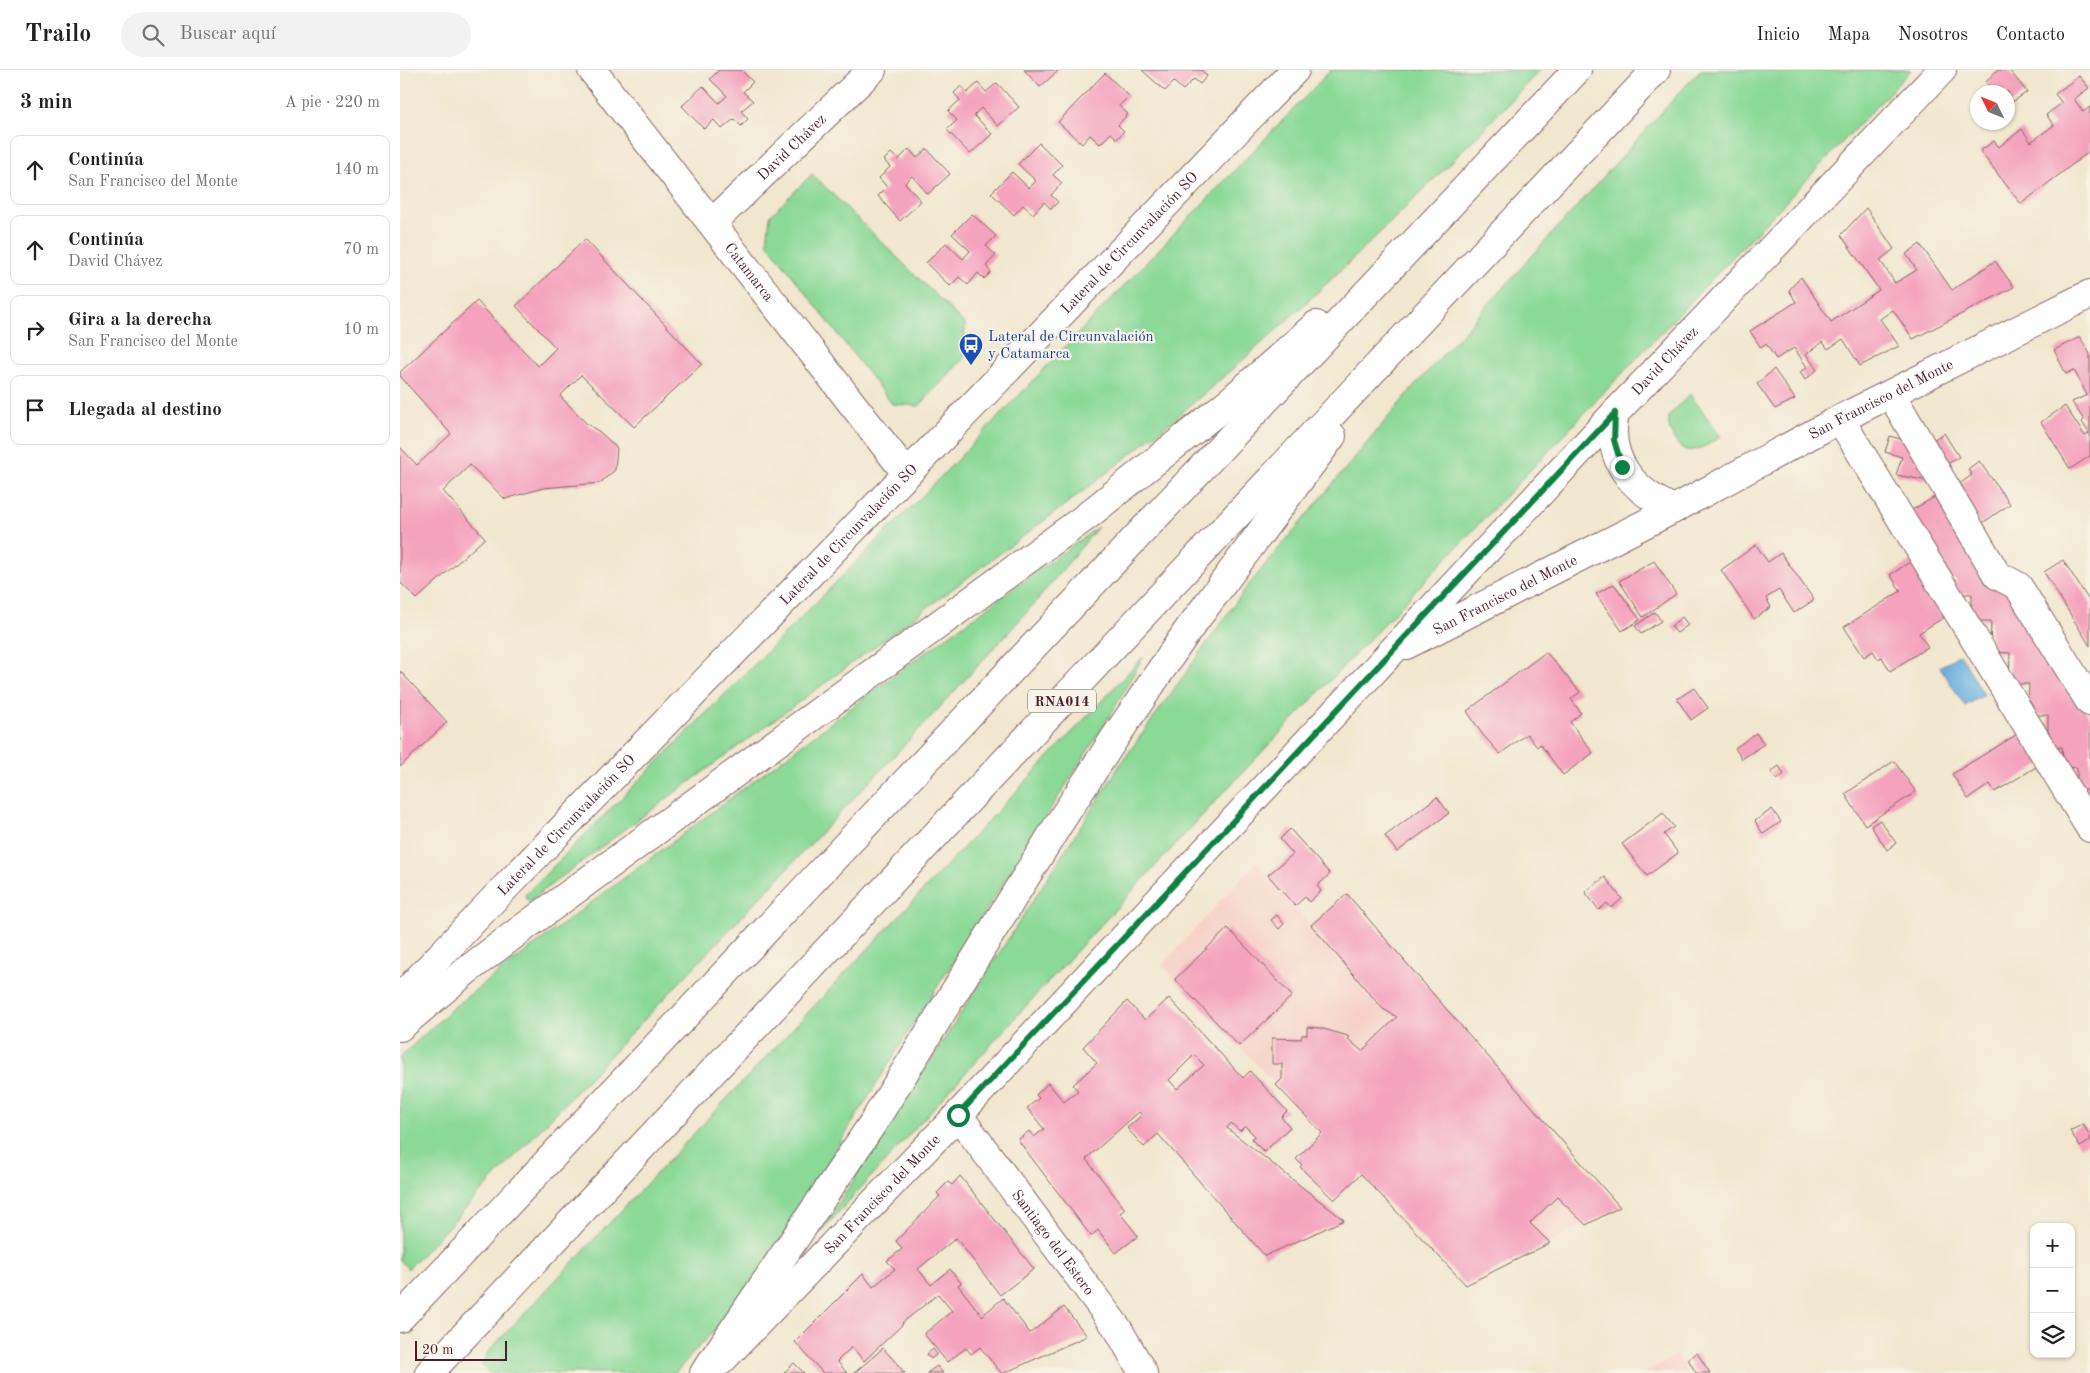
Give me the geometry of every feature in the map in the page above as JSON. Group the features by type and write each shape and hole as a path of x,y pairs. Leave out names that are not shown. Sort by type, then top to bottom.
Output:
{"main road":[{"name":"Catamarca","path":"592,70 907,474"},
{"name":"David Chávez","path":"712,223 872,70"},
{"name":"Lateral de Circunvalación SO","path":"400,998 1295,70"},
{"path":"400,1318 1578,70"},
{"name":"RNA014","path":"429,1373 1656,70"},
{"name":"David Chávez","path":"1389,653 1942,70"},
{"path":"400,1027 466,971 518,931 1087,516 1230,401 1444,212"},
{"name":"San Francisco del Monte","path":"710,1373 958,1115 1389,653 1674,509 1840,420 2090,294"},
{"path":"704,1373 874,1124 1058,825 1120,730 1192,626 1410,331"},
{"path":"1891,394 1998,574 2018,586 2090,702"},
{"path":"1615,413 1614,440 1622,467 1643,492 1654,500 1674,509"},
{"path":"1840,420 2090,828"},
{"name":"Santiago del Estero","path":"958,1115 1118,1329 1143,1373"}],"shaded area":[{"path":"1256,862 1311,925 1347,894 1620,1207 1466,1285 1162,965"},
{"path":"1677,1355 1688,1373 1644,1373"}],"green space":[{"path":"1331,70 1540,70 1450,164 1357,255 1261,344 1162,429 1095,482 528,902 525,895 930,488"},
{"path":"1700,70 1911,70 1223,793 819,1234 1120,765 1246,588 1411,390"},
{"path":"812,174 965,324 964,358 919,406 892,404 767,243 770,216"},
{"path":"1690,394 1721,437 1702,448 1689,451 1683,449 1675,440 1668,417"},
{"path":"1098,527 1028,611 928,720 408,1269 400,1260 400,1057 454,1007 491,978 896,674"},
{"path":"1143,657 1110,716 914,1023 772,1253 718,1326 675,1373 489,1373 481,1365 489,1351"}],"water":[{"path":"1960,654 1984,695 1965,706 1940,667"}],"building":[{"path":"719,70 741,70 753,82 743,92 753,101 741,111 748,119 741,126 734,119 722,129 714,120 704,129 682,106 703,86 719,103 727,96 710,79"},
{"path":"1024,70 1059,70 1040,87"},
{"path":"1142,70 1201,70 1207,76 1200,84 1194,79 1183,90 1174,82 1165,91"},
{"path":"1997,70 2009,70 2027,92 2015,100 2015,85 1988,85 1986,82"},
{"path":"1105,73 1129,96 1119,106 1128,114 1118,125 1124,131 1117,139 1111,133 1100,144 1090,135 1082,144 1058,122"},
{"path":"2079,76 2089,88 2074,99 2083,112 2090,107 2090,151 2021,204 1980,151 1994,141 1999,147 2022,129 2031,142 2054,125 2046,115 2062,103 2055,94"},
{"path":"978,83 986,92 997,83 1019,107 998,126 981,108 974,115 992,134 970,154 947,130 957,120 948,111 960,100 954,93 961,86 967,93"},
{"path":"1039,143 1062,165 1053,175 1062,183 1051,195 1058,202 1051,209 1044,202 1033,214 1023,205 1014,215 991,193 1012,172 1029,188 1036,181 1018,164"},
{"path":"909,149 917,158 927,149 950,174 928,194 912,176 905,183 921,201 900,221 878,196 887,187 879,178 890,167 884,160 891,153 898,160"},
{"path":"1866,208 1894,249 1880,260 1895,283 1917,270 1906,254 1920,244 1952,290 1995,261 2014,287 1913,339 1893,310 1880,319 1899,346 1860,366 1843,339 1828,349 1823,342 1806,354 1817,370 1805,380 1800,372 1807,367 1794,348 1776,359 1766,344 1761,348 1750,331 1796,302 1789,290 1801,277 1831,322 1879,290 1841,235"},
{"path":"972,214 996,236 986,246 996,255 986,266 991,272 984,279 978,273 968,285 959,277 950,286 926,263 946,243 963,259 970,251 952,234"},
{"path":"585,239 702,364 634,427 581,375 560,396 586,423 601,433 617,448 615,470 600,483 543,488 505,499 470,465 443,491 485,538 417,599 400,582 400,447 417,465 451,434 400,376 400,372 477,301 538,366 556,348 516,306"},
{"path":"2080,337 2090,354 2090,456 2070,469 2041,422 2065,406 2085,436 2089,433 2082,422 2084,420 2072,402 2087,395 2074,370 2066,374 2054,350"},
{"path":"1774,369 1795,399 1775,409 1757,384"},
{"path":"1944,433 1959,457 1942,467 1928,443"},
{"path":"1890,436 1907,441 1929,481 1896,475 1902,457 1885,452"},
{"path":"1979,461 2010,504 1981,524 1955,487 1972,475 1968,469"},
{"path":"1942,493 2090,718 2090,790 2079,790 2077,787 2077,767 2064,768 2062,747 2051,748 2048,744 2048,715 2028,715 2029,684 2009,684 2010,653 1990,652 1991,621 1971,621 1972,594 1955,594 1956,579 1946,579 1945,562 1918,564 1910,511"},
{"path":"1756,545 1768,562 1781,553 1814,600 1794,613 1779,590 1766,598 1771,607 1754,619 1721,570"},
{"path":"1913,560 1948,615 1919,633 1928,647 1890,671 1882,657 1878,659 1873,651 1864,657 1844,627 1901,591 1890,575"},
{"path":"2063,560 2090,602 2090,646 2044,572"},
{"path":"1654,561 1676,594 1643,617 1619,581"},
{"path":"1614,584 1640,620 1622,631 1596,594"},
{"path":"1655,612 1661,621 1641,634 1635,626"},
{"path":"1682,617 1688,625 1677,633 1671,626"},
{"path":"1546,652 1580,692 1571,699 1581,713 1570,722 1593,753 1563,775 1540,744 1537,747 1527,734 1500,754 1482,734 1467,711"},
{"path":"400,671 447,722 400,767"},
{"path":"1694,688 1708,708 1691,720 1677,699"},
{"path":"2021,732 2041,764 1995,792 1990,784 1968,799 1952,774"},
{"path":"1756,733 1764,744 1742,759 1735,748"},
{"path":"1894,761 1916,792 1865,825 1845,794"},
{"path":"1779,766 1784,774 1777,780 1771,772"},
{"path":"1437,797 1449,813 1397,852 1385,836"},
{"path":"1772,809 1781,822 1763,834 1755,821"},
{"path":"1663,813 1674,827 1664,834 1678,853 1647,876 1622,844"},
{"path":"1880,820 1896,843 1887,850 1871,826"},
{"path":"1290,829 1330,874 1317,886 1321,891 1309,902 1305,897 1295,906 1268,875 1293,854 1280,839"},
{"path":"1605,877 1622,899 1611,908 1607,903 1599,910 1585,892"},
{"path":"1347,894 1620,1207 1586,1225 1557,1197 1530,1223 1550,1243 1466,1285 1361,1174 1334,1200 1300,1167 1302,1165 1296,1159 1322,1133 1276,1085 1282,1079 1282,1064 1272,1064 1272,1038 1301,1039 1302,1035 1307,1035 1307,1027 1320,1028 1348,1036 1348,1039 1362,1051 1397,1017 1383,1009 1311,925"},
{"path":"1277,915 1284,924 1279,929 1271,920"},
{"path":"1228,928 1292,996 1239,1046 1175,979"},
{"path":"1169,998 1243,1078 1250,1071 1287,1111 1281,1117 1290,1127 1264,1152 1251,1139 1255,1136 1245,1126 1240,1131 1231,1123 1227,1128 1344,1220 1265,1256 1158,1134 1144,1147 1127,1128 1142,1115 1139,1112 1086,1159 1125,1209 1120,1213 1138,1236 1116,1253 1098,1230 1091,1236 1018,1140 1029,1131 1034,1137 1044,1129 1027,1108 1039,1098 1036,1095 1048,1083 1064,1102 1078,1091 1073,1085 1097,1063 1083,1047 1127,1001 1145,1020","holes":["1194,1055 1204,1065 1177,1089 1169,1080"]},
{"path":"2083,1124 2090,1136 2090,1141 2080,1147 2070,1131"},
{"path":"960,1176 1034,1269 1000,1295 956,1238 918,1269 931,1285 950,1269 961,1283 958,1285 982,1316 1003,1298 1030,1333 1064,1307 1087,1336 1004,1373 1001,1373 980,1347 971,1354 966,1348 947,1362 924,1334 952,1311 938,1294 902,1323 864,1361 852,1347 837,1361 847,1373 823,1373 795,1342 863,1274 873,1287 895,1269 887,1261 902,1249 896,1241 940,1196 937,1193 948,1182 952,1185"},
{"path":"883,1348 905,1373 854,1373 866,1363"},
{"path":"933,1349 937,1354 931,1359 927,1354"},
{"path":"1697,1353 1710,1373 1696,1373 1688,1359"},
{"path":"794,1363 804,1373 784,1373"},
{"path":"937,1366 943,1373 927,1373"}],"place":[{"name":"Lateral de Circunvalación y Catamarca","path":"971,366"}],"route":[{"path":"958,1115 1615,413 1613,422 1614,440 1622,467"}]}
